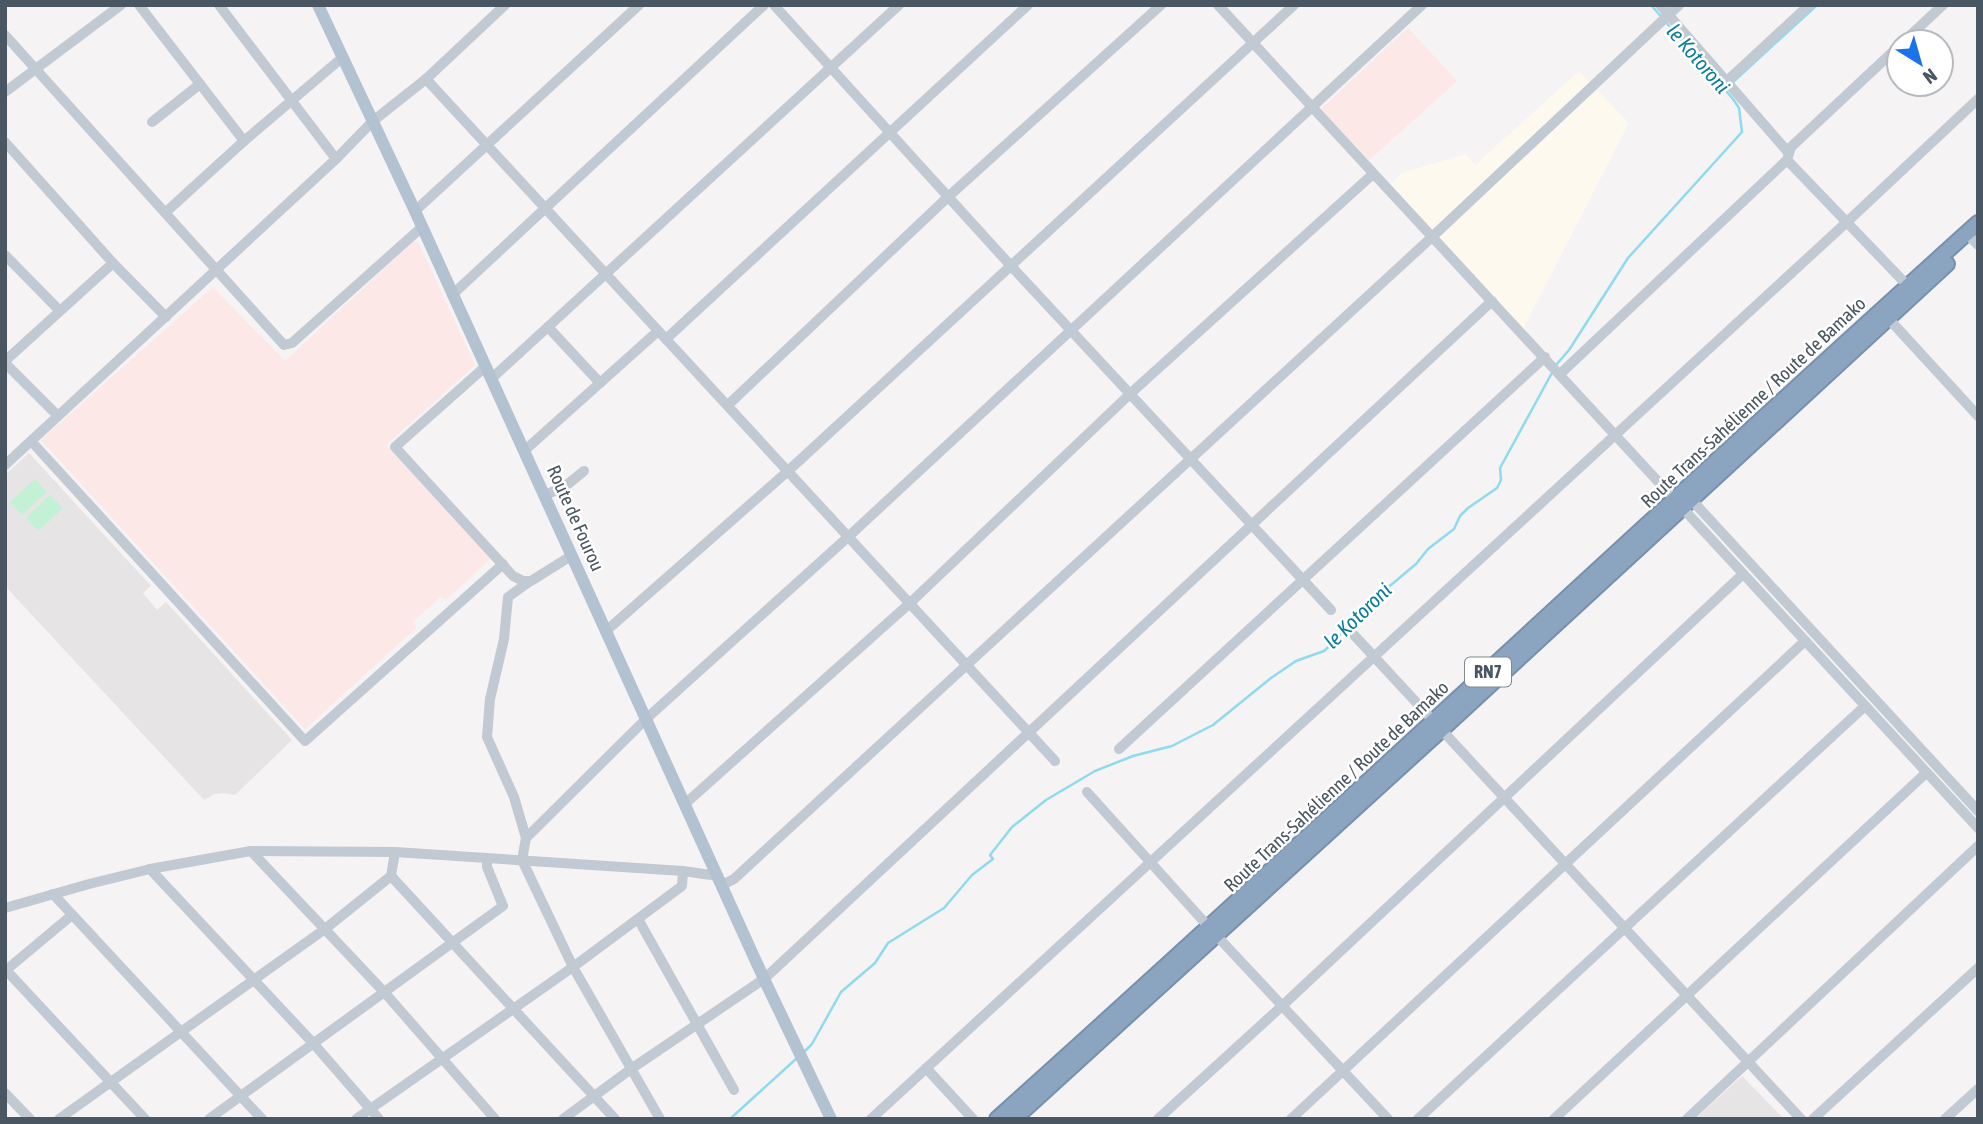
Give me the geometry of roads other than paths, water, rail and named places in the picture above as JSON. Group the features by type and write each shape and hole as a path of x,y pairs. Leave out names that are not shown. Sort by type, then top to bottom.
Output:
{"highway":[{"name":"Route Trans-Sahélienne / Route de Bamako","path":"1683,500 1838,348 1908,286 1974,235"},
{"name":"Route Trans-Sahélienne / Route de Bamako","path":"1014,1119 1213,932 1683,500 1888,318 1974,235"},
{"name":"Route Trans-Sahélienne / Route de Bamako","path":"997,1119 1213,932"}],"main road":[{"name":"Route de Fourou","path":"318,5 415,211 764,979 831,1119"}],"street":[{"path":"5,92 121,5"},
{"path":"139,5 244,141"},
{"path":"219,5 336,159"},
{"path":"5,465 336,159 373,121 426,79 506,5"},
{"path":"415,211 639,5"},
{"path":"453,295 544,207 764,5"},
{"path":"774,5 1331,610"},
{"path":"531,581 523,581 513,576 395,447 548,327 899,5"},
{"path":"666,339 1028,5"},
{"path":"728,405 949,196 1161,5"},
{"path":"1218,5 1615,435 1683,500 1978,811"},
{"path":"606,631 788,471 1294,5"},
{"path":"526,838 647,718 848,537 1422,5"},
{"path":"1660,5 1665,18 1727,82 1787,156 1908,286"},
{"path":"5,908 150,869 250,851 396,852 683,871 720,880 734,879 1432,237 1679,5"},
{"path":"1727,82 1810,5"},
{"path":"1918,28 1943,5"},
{"path":"5,36 38,69 284,345 292,343 422,227"},
{"path":"166,212 343,57"},
{"path":"1560,374 1885,60"},
{"path":"426,79 1055,761"},
{"path":"152,122 200,84"},
{"path":"871,1119 1978,99"},
{"path":"5,142 113,263 166,317"},
{"path":"686,803 910,603 1131,393 1374,174"},
{"path":"5,254 59,310"},
{"path":"58,415 5,362 113,263"},
{"path":"563,1119 631,1069 764,979 1492,301"},
{"path":"1888,318 1978,416"},
{"path":"548,327 600,383"},
{"path":"524,451 659,331"},
{"path":"1119,749 1547,360"},
{"path":"32,440 305,741 503,564"},
{"path":"544,495 563,488 584,471"},
{"path":"1683,500 1743,574 1978,828"},
{"path":"571,556 508,597 504,639 490,699 487,737 514,797 526,838 522,860 573,967 660,1119"},
{"path":"1158,1119 1743,574"},
{"path":"1354,635 1801,1119"},
{"path":"1291,1119 1805,641"},
{"path":"1418,1119 1865,706"},
{"path":"1554,1119 1926,773"},
{"path":"1087,792 1213,932 1388,1119"},
{"path":"1687,1119 1978,846"},
{"path":"250,851 385,993 495,1119"},
{"path":"59,1119 325,929 391,876 396,852"},
{"path":"209,1119 503,906 487,867 487,858"},
{"path":"150,869 313,1043 379,1119"},
{"path":"356,1119 573,967 682,886 683,871"},
{"path":"391,876 615,1119"},
{"path":"53,894 262,1119"},
{"path":"72,915 6,970 145,1119"},
{"path":"638,919 734,1090"},
{"path":"1814,1119 1978,968"},
{"path":"926,1068 974,1119"},
{"path":"1945,1119 1978,1089"},
{"path":"5,1093 30,1119"}],"waterway":[{"name":"le Kotoroni","path":"1556,365 1569,350 1628,258 1742,132 1739,108 1733,99 1651,5"},
{"path":"1733,82 1817,5"},
{"name":"le Kotoroni","path":"805,1051 812,1044 841,992 875,963 888,943 944,908 972,875 993,859 990,855 1012,827 1046,800 1095,771 1133,756 1172,746 1213,725 1296,661 1324,651 1354,616 1454,529 1460,516 1468,508 1497,488 1501,480 1500,468 1553,371"},
{"name":"le Kotoroni","path":"730,1119 797,1058"}]}
